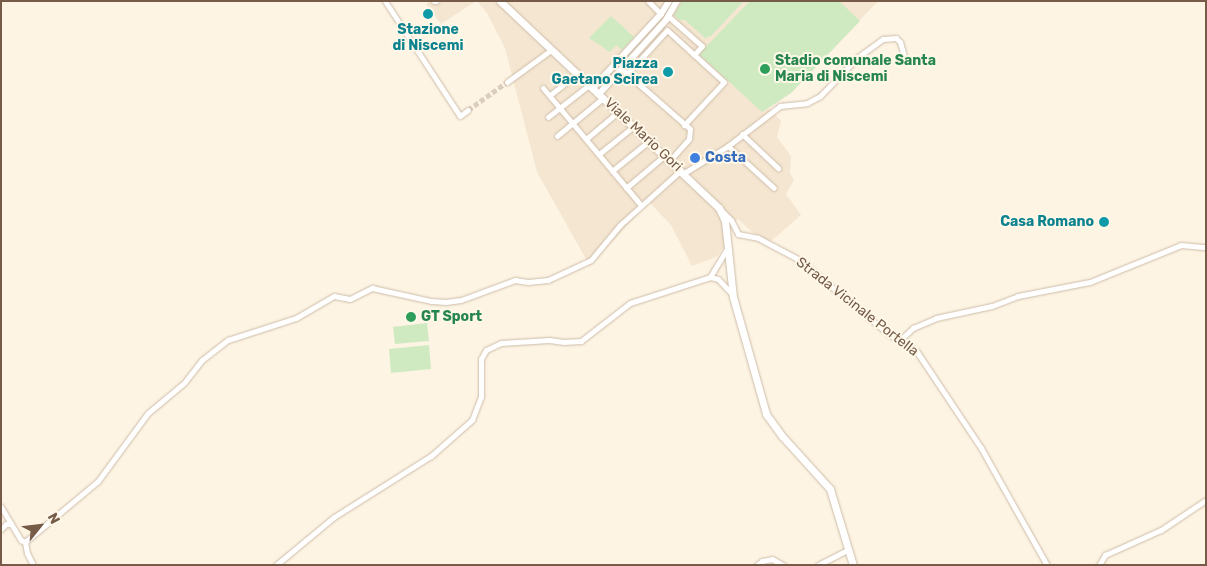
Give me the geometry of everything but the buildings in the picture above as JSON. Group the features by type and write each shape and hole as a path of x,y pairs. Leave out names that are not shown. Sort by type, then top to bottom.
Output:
{"main road":[{"name":"Viale Mario Gori","path":"500,1 719,208"},
{"path":"719,208 725,221 733,296 766,414 782,436 830,489 853,565"}],"street":[{"path":"385,1 460,116 468,110"},
{"path":"648,1 702,46 694,55"},
{"path":"548,117 591,86 665,15 669,1"},
{"path":"624,71 677,1"},
{"path":"557,136 573,123 667,30 724,82 684,125"},
{"path":"25,542 98,481 148,413 184,383 202,360 228,340 296,318 334,296 350,299 372,288 431,301 446,302 461,300 515,280 528,282 548,280 591,260 641,205 682,172 728,146 780,106 807,104 820,96 858,57 883,39 896,38 900,42 904,56"},
{"path":"507,82 552,50"},
{"path":"624,71 690,129 689,139 668,158 626,188"},
{"path":"550,96 577,74"},
{"path":"544,88 641,205"},
{"path":"586,139 618,112"},
{"path":"599,154 634,126"},
{"path":"742,134 778,168"},
{"path":"612,171 649,141"},
{"path":"728,146 774,188"},
{"name":"Strada Vicinale Portella","path":"719,208 731,220 738,234 758,238 798,259 890,335 917,352 927,364 981,448 1046,565"},
{"path":"900,340 913,328 928,320 992,306 1018,296 1090,282 1181,245 1206,247"},
{"path":"710,277 728,247"},
{"path":"276,565 334,517 431,456 472,420 482,397 481,359 486,350 501,343 549,340 564,342 581,341 630,303 710,277 718,279 733,296"},
{"path":"1099,565 1105,555 1161,530 1206,500"},
{"path":"1,507 20,540 25,542"},
{"path":"1,528 6,524 11,524"},
{"path":"25,542 27,553 33,565"},
{"path":"818,565 848,550"},
{"path":"757,565 762,561 772,559 783,565"}],"shaded area":[{"path":"429,1 476,1 441,24 426,4"},
{"path":"477,1 878,1 791,93 769,108 781,121 777,137 791,156 790,173 794,180 786,194 801,215 771,241 752,232 738,219 728,226 731,247 723,248 716,257 692,266 671,225 649,202 590,266 537,172 505,48 487,13"}],"green space":[{"path":"682,1 744,1 711,36 705,38 685,20 679,20 674,15"},
{"name":"Stadio comunale Santa Maria di Niscemi","path":"750,1 839,1 860,21 791,93 762,112 699,54"},
{"path":"611,16 634,37 622,50 616,45 610,52 589,38"},
{"path":"427,323 429,341 395,344 393,327"},
{"path":"429,345 431,369 391,373 389,349"}],"tunnel":[{"path":"468,110 507,82"}],"place":[{"name":"Stazione di Niscemi","path":"428,14"},
{"name":"Stadio comunale Santa Maria di Niscemi","path":"765,69"},
{"name":"Piazza Gaetano Scirea","path":"668,72"},
{"name":"Costa","path":"695,158"},
{"name":"Casa Romano","path":"1104,222"},
{"name":"GT Sport","path":"411,317"}]}
